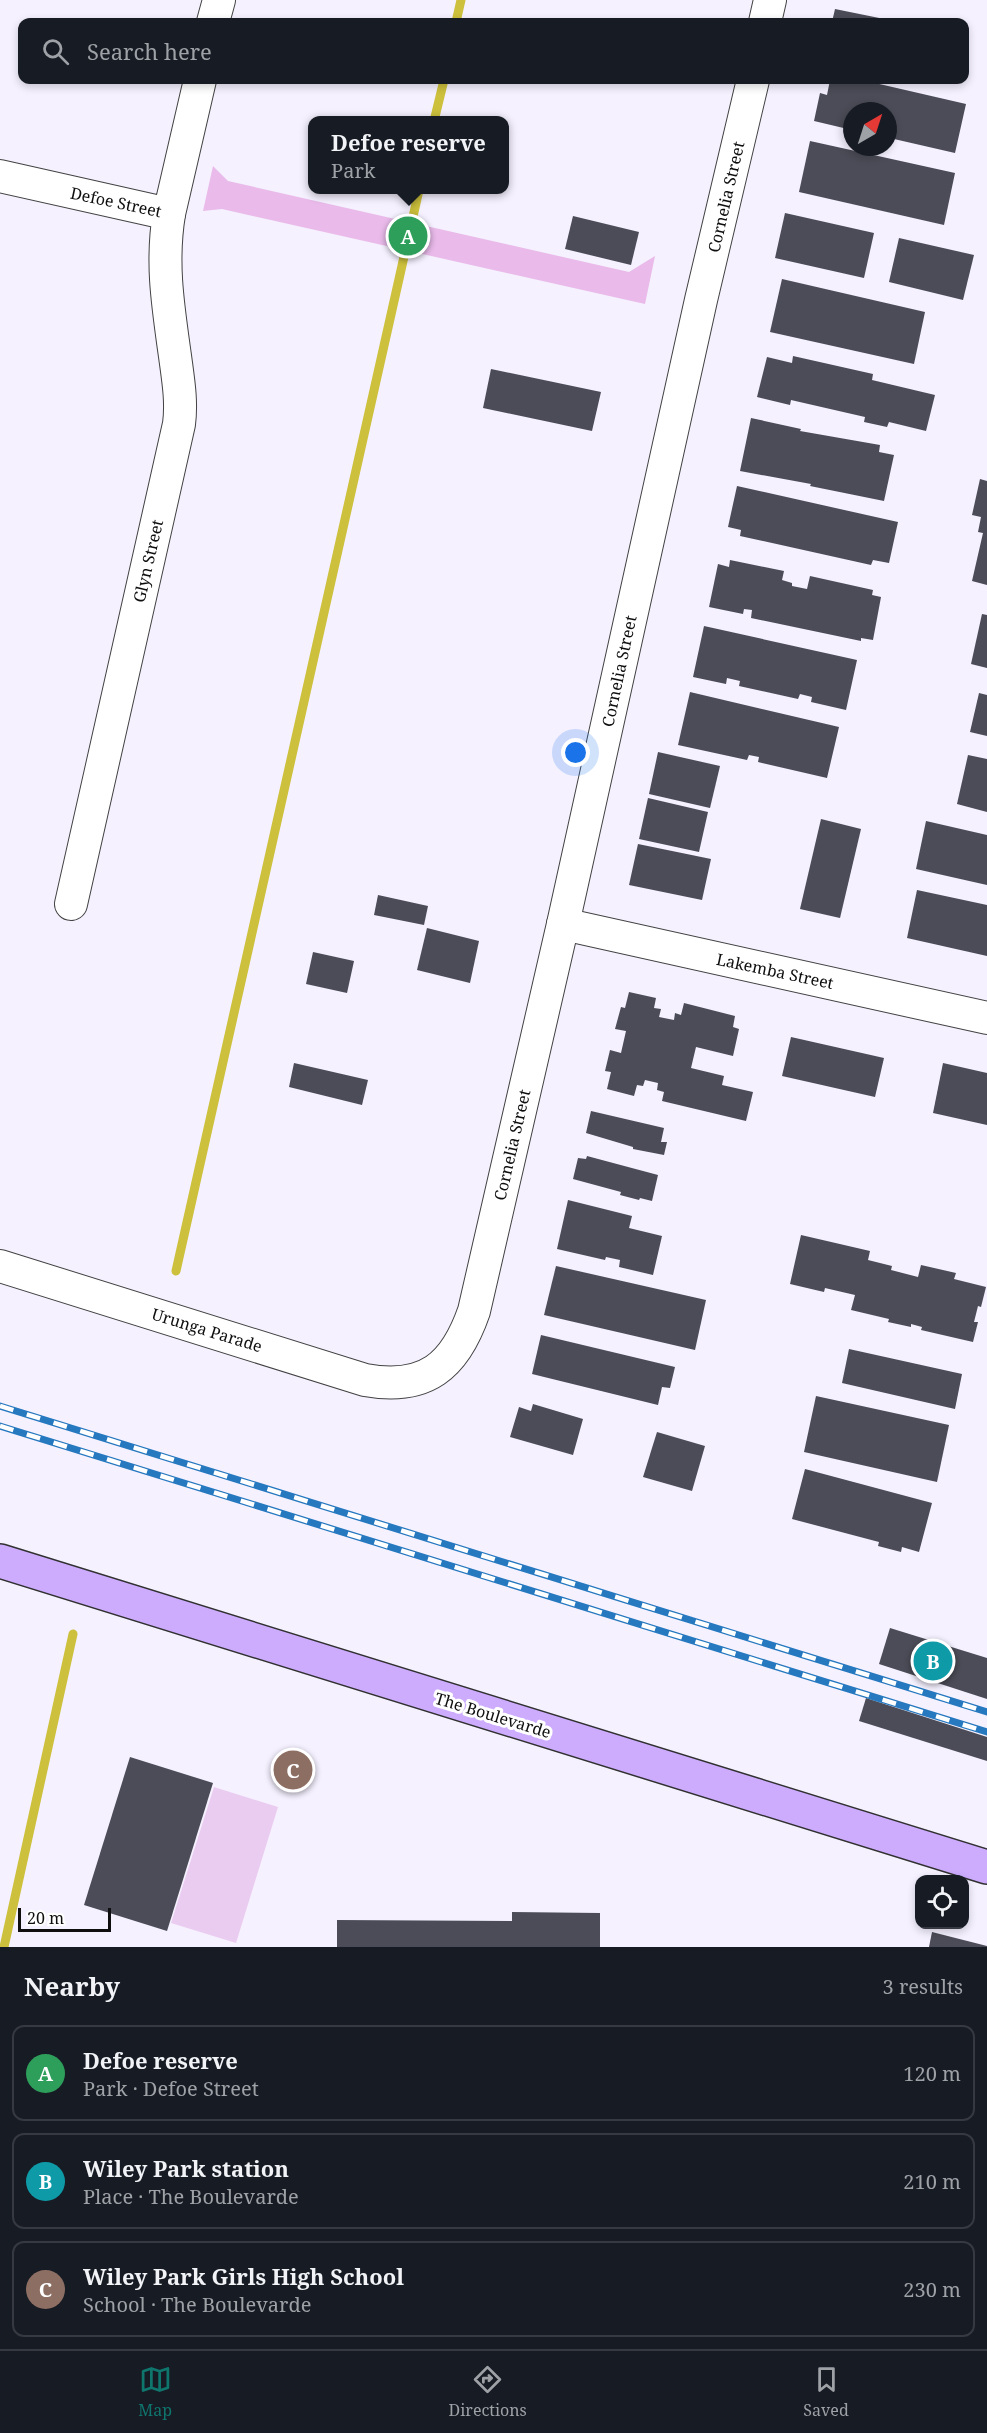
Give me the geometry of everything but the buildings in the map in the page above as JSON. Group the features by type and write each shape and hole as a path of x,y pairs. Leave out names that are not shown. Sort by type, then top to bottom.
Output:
{"street":[{"path":"214,18 219,0"},
{"path":"766,18 770,0"},
{"name":"Defoe Street","path":"0,176 169,214 199,84"},
{"name":"Cornelia Street","path":"415,1378 433,1373 445,1365 457,1350 474,1311 563,924 701,300 752,84"},
{"name":"Glyn Street","path":"71,904 179,424 181,409 179,387 165,276 164,243 169,214"},
{"name":"Lakemba Street","path":"563,924 987,1018"},
{"name":"Urunga Parade","path":"0,1266 365,1380 396,1382 415,1378"},
{"name":"The Boulevarde","path":"0,1561 987,1867"}],"shaded area":[{"path":"213,166 228,181 629,272 655,256 645,304 222,209 203,211"},
{"path":"214,1787 278,1807 236,1943 171,1923"}],"waterway":[{"path":"457,18 461,0"},
{"path":"435,116 443,84"},
{"path":"176,1271 418,194"},
{"path":"4,1947 73,1634"}],"railway":[{"path":"0,1406 987,1712"},
{"path":"0,1426 987,1732"}],"place":[{"name":"Defoe reserve","path":"408,236"},
{"name":"Wiley Park station","path":"933,1661"},
{"name":"Wiley Park Girls High School","path":"293,1770"}]}
